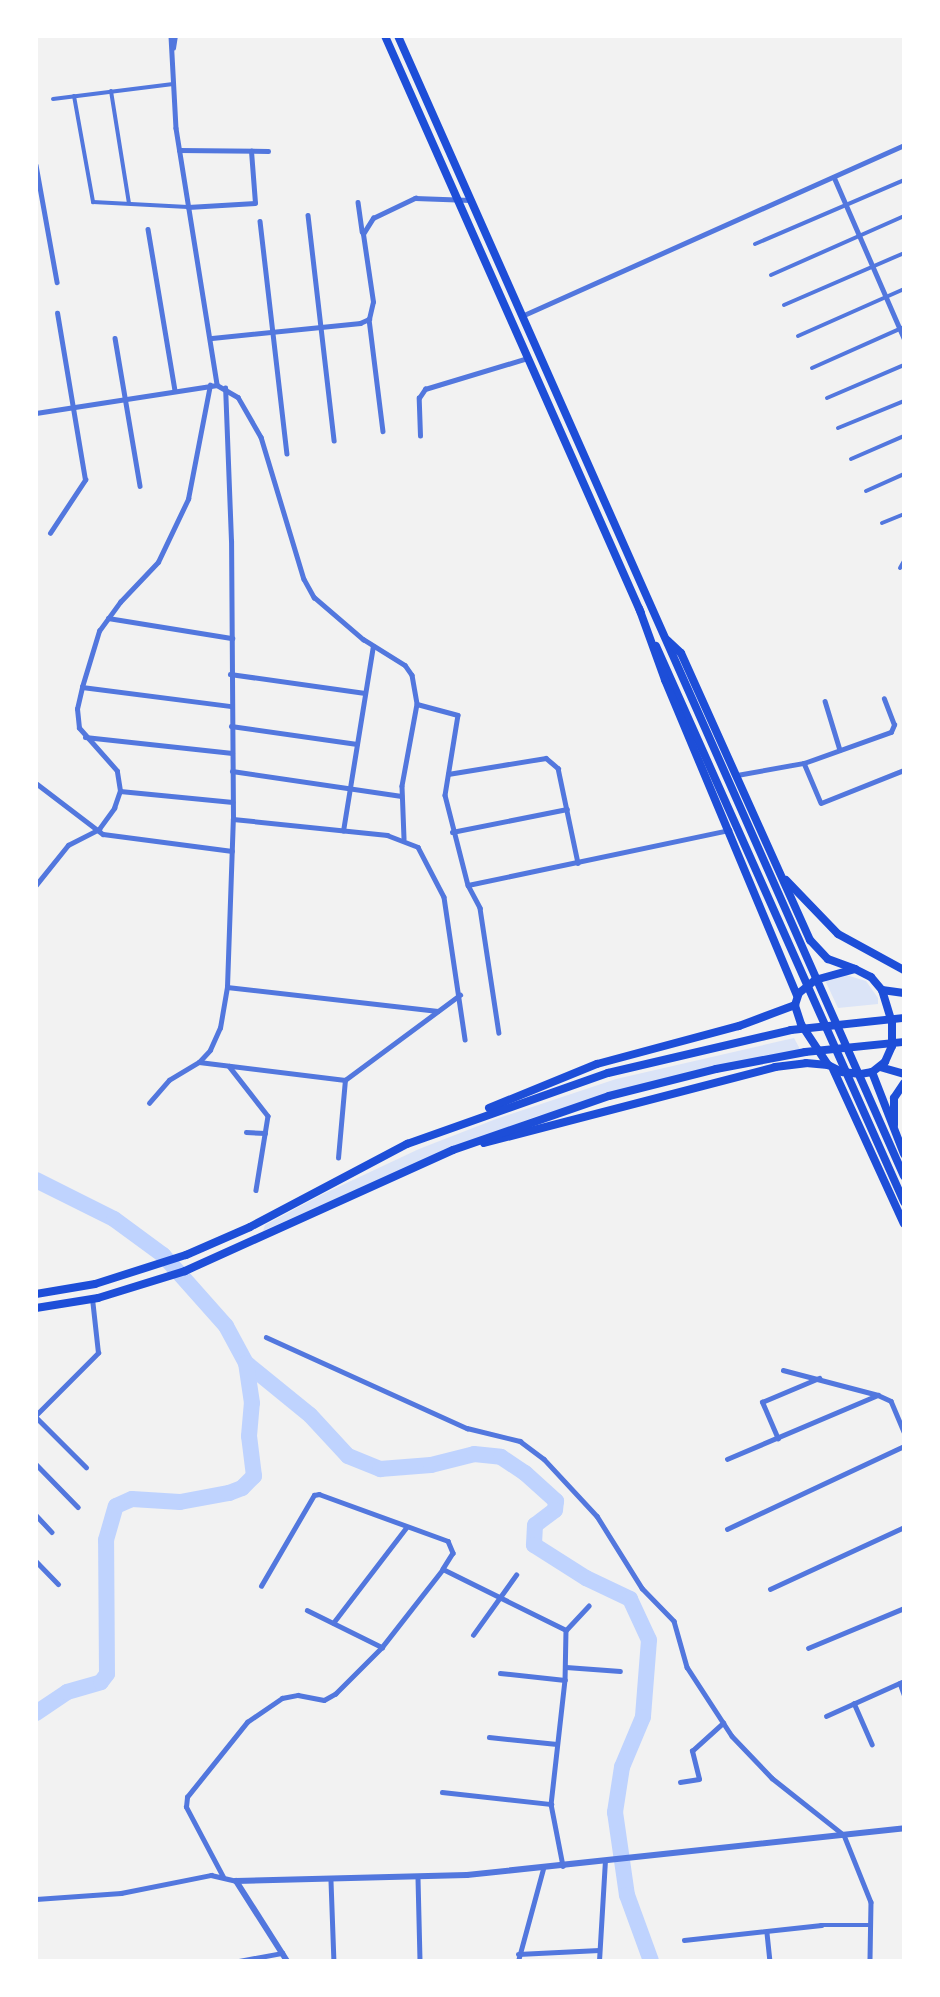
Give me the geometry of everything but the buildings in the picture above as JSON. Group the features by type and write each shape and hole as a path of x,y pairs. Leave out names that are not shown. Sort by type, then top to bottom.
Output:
{"highway":[{"path":"639,608 796,1001 801,1024 831,1067 904,1224"},
{"path":"667,640 681,653 815,949 841,966 855,969 872,977 882,990 893,1031 889,1055 876,1070"},
{"path":"780,873 838,934 904,970"},
{"path":"36,1294 95,1284 140,1273 250,1227 356,1169 597,1064 747,1023 796,1001 823,976 855,969"},
{"path":"882,990 904,993"},
{"path":"456,1124 608,1073 729,1043 791,1030 904,1018"},
{"path":"36,1308 95,1299 185,1271 453,1150 609,1096 716,1069 805,1052 904,1042"},
{"path":"453,1150 775,1068 806,1063 831,1067 852,1074 876,1070 904,1074"},
{"path":"876,1070 903,1153"},
{"path":"903,1153 892,1111 896,1092 904,1083"}],"main road":[{"path":"385,36 904,1202"},
{"path":"398,36 524,315 904,1176"}],"street":[{"path":"173,36 173,84 179,150 212,338 217,385"},
{"path":"53,99 173,84"},
{"path":"111,91 129,204"},
{"path":"74,96 93,202 188,207 255,203 250,151"},
{"path":"524,315 904,145"},
{"path":"179,150 268,151"},
{"path":"36,165 57,282"},
{"path":"834,177 886,297 902,328 904,338"},
{"path":"755,244 904,180"},
{"path":"363,234 373,218 402,201 457,198 471,200"},
{"path":"358,202 373,302 369,319 383,431"},
{"path":"308,215 334,441"},
{"path":"771,275 904,216"},
{"path":"260,221 287,453"},
{"path":"148,230 175,390"},
{"path":"784,305 904,254"},
{"path":"798,336 904,289"},
{"path":"50,533 85,480 57,313"},
{"path":"212,338 321,327 369,319"},
{"path":"812,368 902,328"},
{"path":"115,338 141,486"},
{"path":"420,436 419,398 425,389 528,357"},
{"path":"827,399 904,365"},
{"path":"36,885 68,845 99,829 110,817 120,791 117,771 84,736 77,719 82,687 99,631 158,562 188,499 210,385"},
{"path":"36,413 210,385 225,388 238,397 254,422 304,579 314,597 373,646 405,665 412,675 417,704 401,796 404,838"},
{"path":"149,1103 169,1080 199,1062 216,1041 227,987 233,819 230,674 232,638 225,388"},
{"path":"838,428 904,401"},
{"path":"851,459 904,436"},
{"path":"866,491 904,474"},
{"path":"882,523 904,514"},
{"path":"900,568 904,561"},
{"path":"108,618 232,638"},
{"path":"343,831 373,646"},
{"path":"230,674 365,693"},
{"path":"82,687 231,705"},
{"path":"737,775 804,763 891,732 894,725 884,699"},
{"path":"825,701 840,750"},
{"path":"417,704 458,715 445,795 452,832 468,885 480,908 499,1033"},
{"path":"231,726 357,744"},
{"path":"84,736 232,753"},
{"path":"448,774 546,758 558,768 578,863"},
{"path":"804,763 821,803 904,770"},
{"path":"232,771 401,796"},
{"path":"36,784 103,834 232,850"},
{"path":"120,791 232,802"},
{"path":"452,832 567,809"},
{"path":"233,819 404,838 418,847 444,897 465,1039"},
{"path":"468,885 729,830"},
{"path":"227,987 438,1011"},
{"path":"199,1062 345,1080 460,995"},
{"path":"229,1066 268,1116 256,1190"},
{"path":"338,1158 345,1080"},
{"path":"246,1132 265,1133"},
{"path":"86,1467 36,1416 98,1353 95,1299"},
{"path":"266,1337 467,1428 520,1441 544,1459 597,1516 642,1588 674,1622 687,1667 723,1723 772,1778 844,1835 862,1873 871,1902 870,1961"},
{"path":"783,1370 819,1378 891,1401 904,1431"},
{"path":"778,1439 762,1402 819,1378"},
{"path":"727,1460 878,1395"},
{"path":"727,1528 904,1446"},
{"path":"36,1464 78,1507"},
{"path":"223,1877 186,1807 187,1797 247,1722 282,1698 330,1698 382,1647 443,1569 453,1546 325,1495 314,1495 261,1586"},
{"path":"36,1515 52,1532"},
{"path":"770,1589 904,1527"},
{"path":"333,1623 406,1528"},
{"path":"36,1561 58,1584"},
{"path":"443,1569 566,1630"},
{"path":"473,1635 516,1575"},
{"path":"563,1866 551,1804 565,1680 566,1630 588,1606"},
{"path":"808,1648 904,1608"},
{"path":"307,1610 382,1647"},
{"path":"566,1667 620,1671"},
{"path":"500,1673 565,1680"},
{"path":"826,1716 902,1682 904,1694"},
{"path":"854,1703 872,1743"},
{"path":"680,1782 699,1779 692,1751 723,1723"},
{"path":"489,1737 557,1744"},
{"path":"442,1792 551,1804"},
{"path":"36,1899 121,1893 211,1875 236,1881 331,1881 418,1878 543,1869 904,1828"},
{"path":"599,1961 608,1861"},
{"path":"518,1961 518,1954 543,1869"},
{"path":"418,1878 420,1961"},
{"path":"236,1881 287,1961"},
{"path":"331,1881 334,1961"},
{"path":"684,1940 821,1925 870,1924"},
{"path":"767,1932 770,1961"},
{"path":"518,1954 599,1950"},
{"path":"239,1961 282,1953"}],"shaded area":[{"path":"846,975 866,981 878,998 878,1004 838,1008 824,978"},
{"path":"794,1038 801,1051 537,1116 421,1161 263,1231 265,1225 321,1195 419,1149 496,1119 616,1079"}],"waterway":[{"path":"36,1180 114,1219 163,1255 226,1326 246,1363 310,1415 348,1456 380,1469 431,1465 474,1454 501,1457 525,1473 556,1501 555,1510 535,1525 534,1545 586,1578 630,1599 649,1640 643,1717 622,1767 615,1812 627,1895 651,1961"},
{"path":"36,1713 67,1692 101,1682 107,1674 106,1540 116,1506 132,1499 180,1502 229,1493 242,1488 254,1476 249,1436 252,1403 246,1363"}]}
